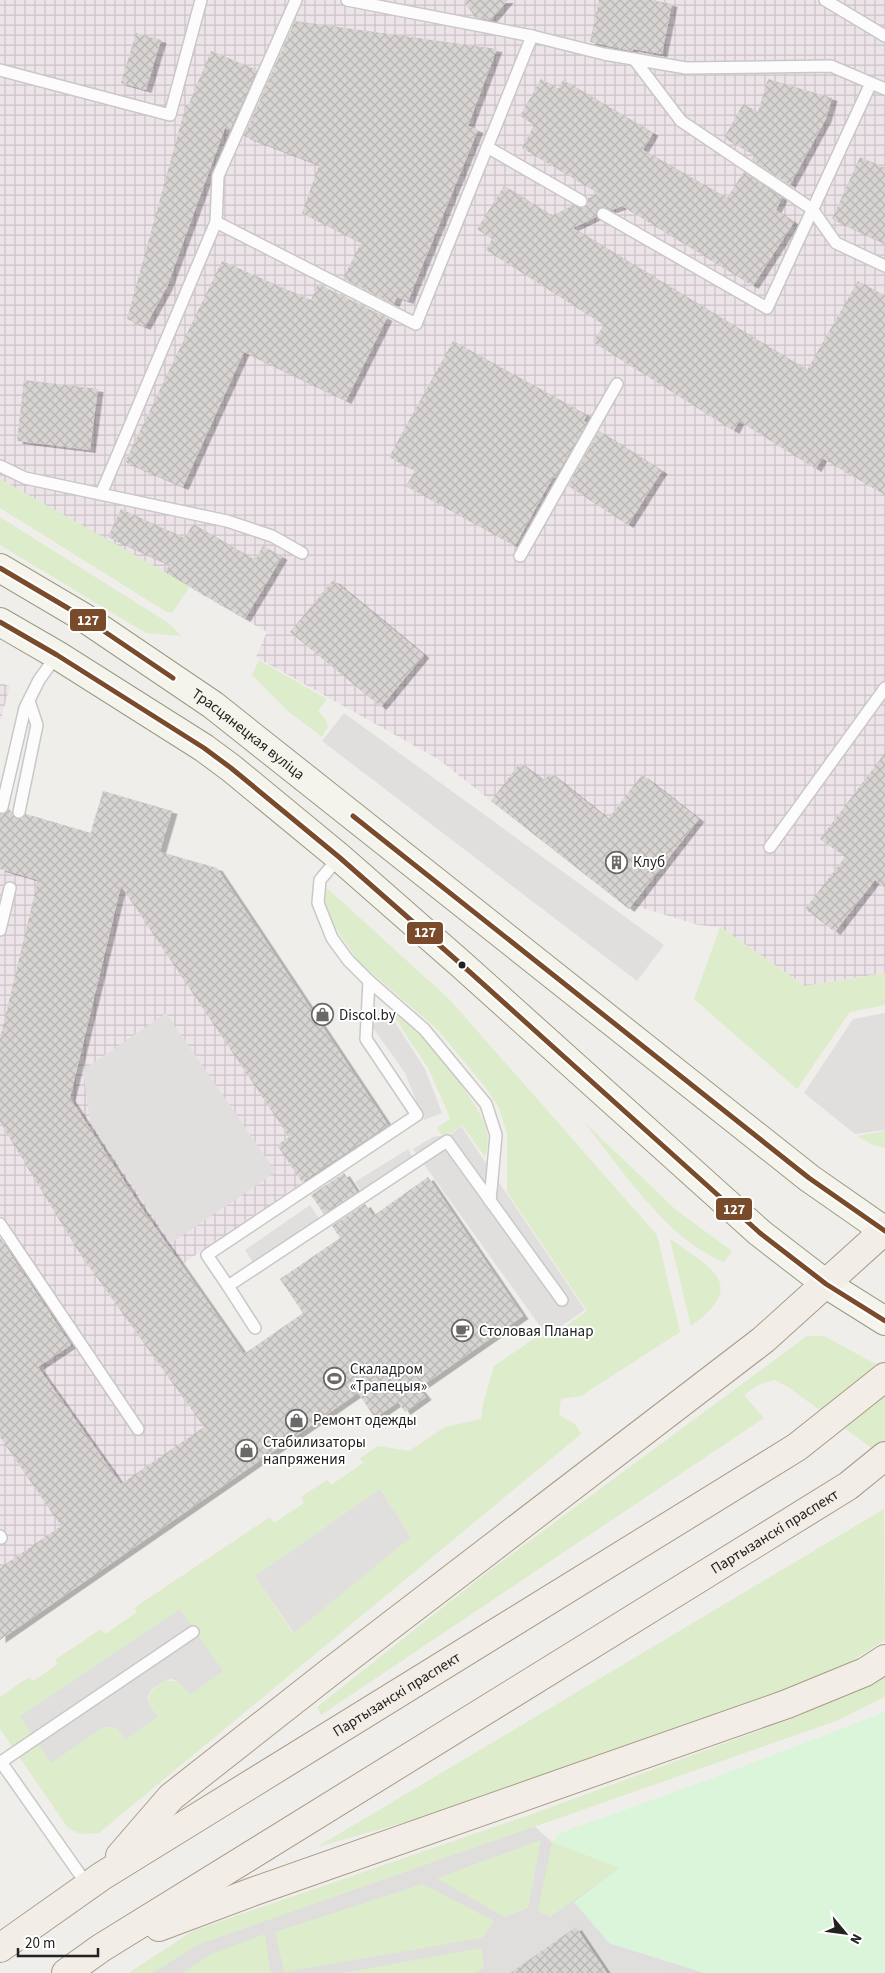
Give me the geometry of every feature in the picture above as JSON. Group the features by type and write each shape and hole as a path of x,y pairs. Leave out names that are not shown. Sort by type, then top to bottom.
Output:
{"main road":[{"name":"Трасцянецкая вуліца","path":"0,568 83,617 212,704 809,1178 885,1231"},
{"path":"0,622 57,655 204,748 339,857 760,1233 826,1284 885,1322"},
{"path":"339,857 365,825"},
{"path":"95,1881 171,1797 330,1672 763,1340 885,1231"},
{"name":"Партызанскі праспект","path":"0,1948 95,1881 797,1447 885,1377"},
{"name":"Партызанскі праспект","path":"66,1973 101,1948 848,1486 885,1456"},
{"path":"101,1948 252,1892 787,1704 865,1672 885,1659"}],"lane":[{"path":"0,70 170,115 201,0"},
{"path":"101,494 216,222 218,176 296,0"},
{"path":"347,0 686,68 831,66 885,89"},
{"path":"825,0 885,36"},
{"path":"216,222 416,324 532,36"},
{"path":"634,59 681,121 812,209 836,243 885,266"},
{"path":"603,214 767,308 870,83"},
{"path":"487,147 581,201"},
{"path":"520,556 617,384"},
{"path":"0,466 25,478 227,521 272,536 302,553"},
{"path":"2,807 25,708 39,680 57,655"},
{"path":"770,847 885,688"},
{"path":"19,812 37,725 28,701"},
{"path":"339,857 320,880 318,903 332,938 348,960 424,1029 486,1104 496,1135 490,1201"},
{"path":"0,930 10,888"},
{"path":"256,1328 207,1255 417,1115 366,1039 369,980"},
{"path":"228,1286 447,1141 562,1300"},
{"path":"0,1224 138,1429"},
{"path":"95,1881 1,1762 192,1632"}],"shaded area":[{"path":"0,0 885,0 885,973 805,986 720,927 698,925 633,905 629,909 438,759 256,657 267,632 0,479"},
{"path":"0,683 10,686 0,722"},
{"path":"344,713 664,945 637,981 322,741"},
{"path":"103,791 172,811 161,852 217,868 388,1125 181,1265 266,1385 358,1393 0,1639 0,807 90,833"},
{"path":"166,1013 276,1172 171,1243 90,1122 83,1070"},
{"path":"885,1013 885,1130 855,1134 804,1093 853,1019"},
{"path":"391,1016 425,1069 442,1113 424,1120 405,1073 371,1025"},
{"path":"461,1126 585,1310 547,1336 413,1149 433,1137 452,1134"},
{"path":"408,1149 414,1160 363,1193 355,1182"},
{"path":"310,1205 320,1220 254,1264 245,1250"},
{"path":"380,1489 411,1537 294,1633 255,1576"},
{"path":"180,1609 223,1671 191,1694 178,1682 172,1679 166,1680 151,1690 148,1697 149,1705 158,1717 125,1740 117,1728 104,1727 51,1763 20,1716"},
{"path":"524,1817 552,1842 620,1868 609,1943 705,1973 129,1973 193,1931"},
{"path":"657,1957 668,1973 634,1973"}],"green space":[{"path":"0,479 190,586 172,613 165,611 0,508"},
{"path":"0,517 170,624 181,636 146,633 0,545"},
{"path":"259,660 327,699 318,711 326,720 328,727 322,737 289,712 252,675"},
{"path":"327,888 450,1000 657,1235 680,1332 581,1396 561,1399 559,1415 575,1424 581,1434 99,1833 80,1834 68,1828 0,1729 0,1697 29,1677 33,1681 58,1664 55,1660 101,1629 105,1634 137,1612 134,1608 270,1517 274,1523 304,1503 301,1497 327,1480 331,1485 363,1463 360,1458 378,1446 409,1451 445,1427 481,1419 483,1404 494,1366 542,1333 547,1339 587,1311 507,1192 507,1133 499,1108 486,1088 437,1029 358,961 323,909","holes":["380,1489 411,1537 293,1633 255,1576","180,1610 178,1682 166,1680 153,1690 149,1696 149,1705 125,1740 117,1728 104,1727"]},
{"path":"720,927 805,986 885,973 885,1005 850,1012 797,1089 694,999"},
{"path":"393,1015 400,1015 412,1024 436,1050 472,1100 486,1128 488,1140 485,1157 462,1125 451,1133 441,1135 437,1128 450,1119 448,1113 428,1068"},
{"path":"583,1121 676,1210 732,1251 724,1262 703,1251 683,1237 664,1220 629,1181"},
{"path":"885,1131 885,1148 873,1145 857,1136"},
{"path":"670,1239 710,1268 718,1278 721,1288 718,1299 691,1326"},
{"path":"807,1336 824,1336 885,1369 885,1458 788,1387 775,1380 758,1385 744,1395 764,1418 321,1715 317,1707 485,1574"},
{"path":"884,1509 885,1640 839,1669 498,1796 317,1847"},
{"path":"885,1673 885,1697 836,1721 197,1945 153,1973 129,1973 193,1931 524,1817 799,1716"},
{"path":"885,1712 885,1973 705,1973 609,1943 574,1902 619,1868 552,1842 560,1833 705,1781"},
{"path":"541,1840 528,1908 504,1917 437,1878"},
{"path":"552,1842 620,1868 550,1917 538,1911"},
{"path":"423,1884 494,1921 482,1938 284,1972 275,1932"},
{"path":"265,1934 271,1973 182,1973 211,1954"},
{"path":"481,1948 484,1967 477,1973 342,1973"}],"building":[{"path":"463,0 508,0 491,20 475,17"},
{"path":"599,0 652,0 672,4 662,54 633,49 632,51 590,42"},
{"path":"295,21 497,49 468,126 478,130 408,301 397,297 394,304 343,278 361,243 302,213 319,165 244,136"},
{"path":"136,33 161,40 146,90 121,83"},
{"path":"211,51 257,70 230,130 225,128 167,287 145,327 127,319 186,105 188,106"},
{"path":"541,79 558,89 563,80 653,133 643,150 727,198 744,172 782,198 776,210 794,222 753,286 622,206 612,210 600,207 596,211 596,217 573,228 807,370 858,281 885,296 885,495 822,458 816,469 739,421 734,431 593,342 604,325 486,250 492,239 477,229 504,186 552,216 573,205 584,208 588,204 588,198 598,193 522,148 534,125 520,116"},
{"path":"768,79 832,98 826,119 790,185 752,160 754,155 724,138 743,104 758,112"},
{"path":"860,157 885,168 885,244 832,219"},
{"path":"222,261 311,300 318,284 387,318 346,401 244,352 183,487 125,462"},
{"path":"453,341 587,415 584,421 587,423 555,478 553,477 515,546 406,486 415,471 389,457"},
{"path":"24,380 98,389 90,450 17,441"},
{"path":"599,431 662,471 628,525 568,486"},
{"path":"121,509 185,538 193,524 255,560 263,546 282,557 245,619 165,572 169,565 108,537"},
{"path":"333,580 424,655 381,707 290,632"},
{"path":"885,753 885,888 875,880 835,932 805,909 845,857 820,839"},
{"name":"Клуб","path":"520,763 544,781 550,773 608,819 642,775 699,819 629,909 491,801"},
{"path":"103,791 172,811 160,852 217,868 388,1125 302,1182 277,1145 289,1137 121,886 70,1098 141,1207 244,1354 303,1313 280,1279 340,1238 332,1226 365,1204 373,1216 428,1177 523,1316 419,1388 426,1397 405,1412 398,1402 375,1418 358,1393 0,1640 0,1568 61,1526 0,1437 0,1238 71,1345 38,1367 121,1484 204,1427 80,1254 0,1122 0,1039 38,880 0,869 0,814 5,814 9,809 17,819 22,819 26,814 91,833"},
{"path":"344,1173 357,1192 324,1214 311,1195"},
{"path":"576,1927 607,1973 510,1973 546,1948"}],"transit line":[{"name":"127","path":"0,568 83,617 173,678"},
{"name":"127","path":"0,622 57,655 204,748 231,768 339,857 462,965 760,1233 826,1284 885,1321"},
{"name":"127","path":"353,816 809,1178 885,1231"}],"place":[{"name":"Клуб","path":"617,862"},
{"name":"Discol.by","path":"323,1015"},
{"name":"Столовая Планар","path":"463,1331"},
{"name":"Скаладром «Трапецыя»","path":"334,1378"},
{"name":"Ремонт одежды","path":"297,1420"},
{"name":"Стабилизаторы напряжения","path":"247,1451"}]}
